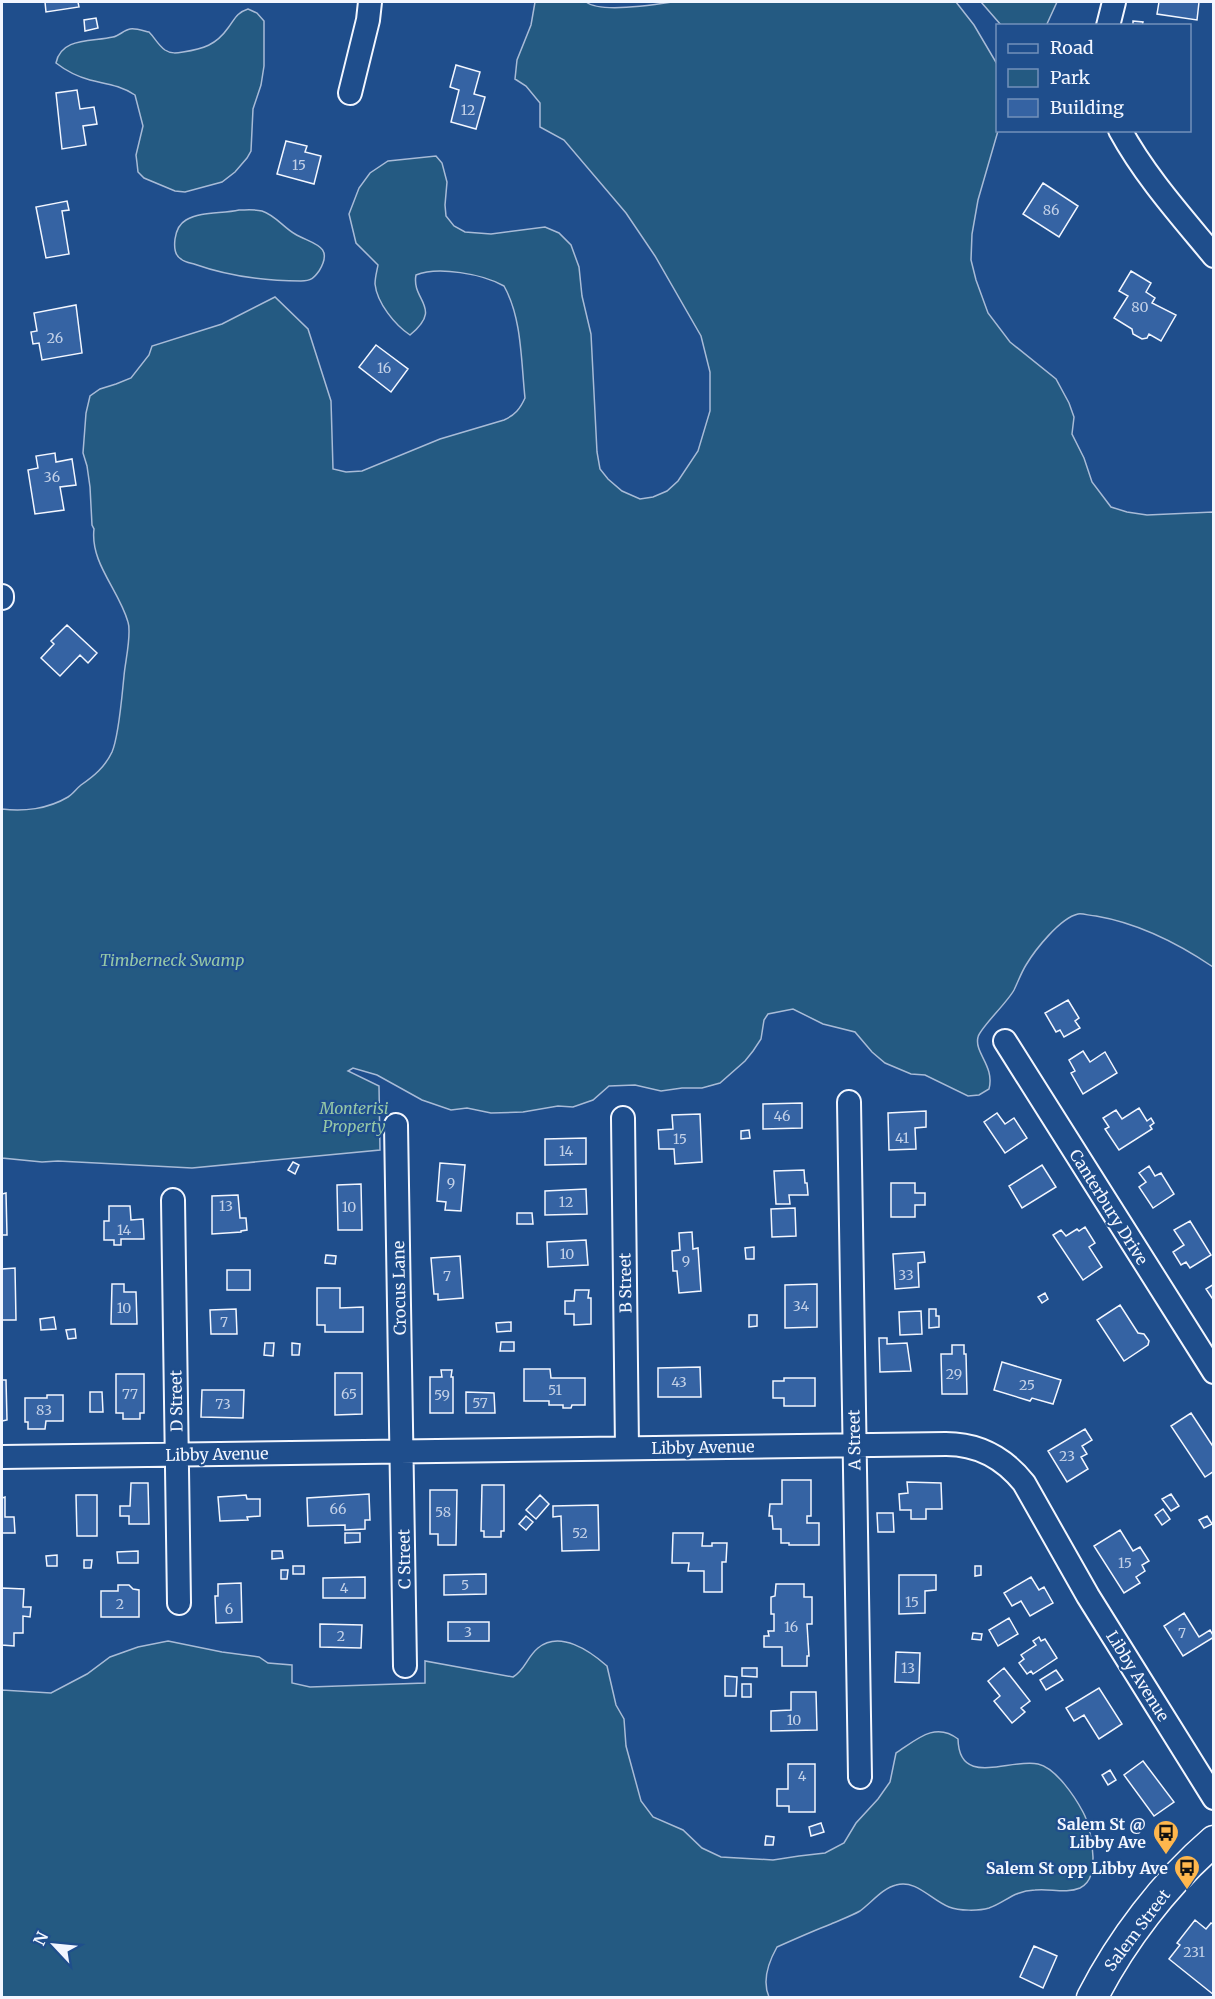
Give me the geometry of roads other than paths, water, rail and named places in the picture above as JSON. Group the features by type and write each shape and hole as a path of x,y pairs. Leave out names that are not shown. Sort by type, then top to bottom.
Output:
{"main road":[{"name":"Salem Street","path":"1092,1998 1132,1932 1164,1893 1211,1848"}],"street":[{"path":"350,93 368,20 370,2"},
{"path":"1108,24 1114,2"},
{"path":"1121,132 1169,201 1214,256"},
{"name":"Canterbury Drive","path":"1005,1041 1214,1372"},
{"name":"A Street","path":"849,1102 860,1777"},
{"name":"B Street","path":"623,1118 627,1448"},
{"name":"Crocus Lane","path":"396,1125 402,1451"},
{"name":"D Street","path":"173,1200 179,1603"},
{"name":"Libby Avenue","path":"2,1457 964,1445 990,1454 1012,1469 1024,1483 1088,1596 1214,1798"},
{"name":"C Street","path":"402,1451 405,1666"}],"place":[{"name":"Salem St @ Libby Ave","path":"1166,1856"},
{"name":"Salem St opp Libby Ave","path":"1187,1891"}],"park label":[{"name":"Timberneck Swamp","path":"172,960"},
{"name":"Monterisi Property","path":"354,1117"}]}
